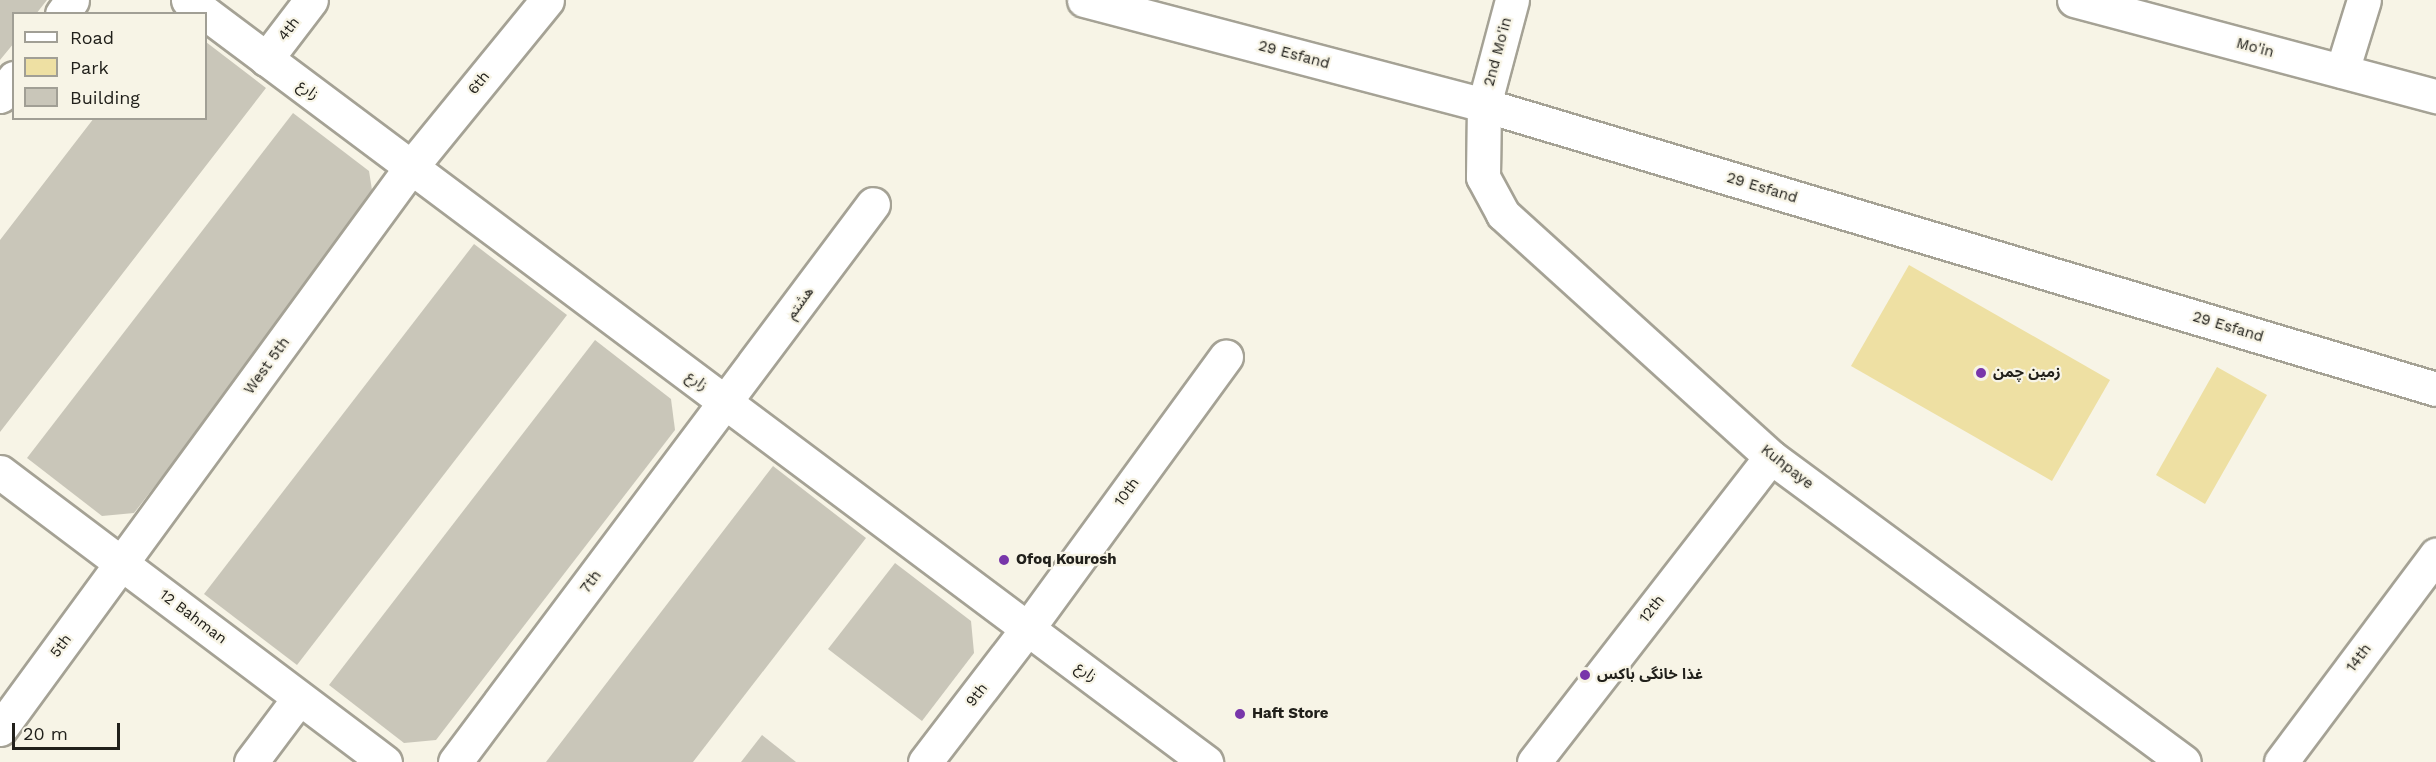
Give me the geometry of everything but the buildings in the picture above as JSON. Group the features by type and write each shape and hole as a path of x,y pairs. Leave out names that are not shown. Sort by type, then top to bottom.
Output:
{"street":[{"name":"زارع","path":"188,0 204,12"},
{"name":"4th","path":"266,59 311,0"},
{"name":"6th","path":"411,167 547,0"},
{"name":"29 Esfand","path":"1084,0 1484,105 2436,389"},
{"name":"2nd Mo'in","path":"1484,105 1512,0"},
{"name":"Mo'in","path":"2074,0 2436,96"},
{"path":"2342,71 2364,0"},
{"name":"زارع","path":"207,14 1206,762"},
{"path":"0,96 12,81"},
{"name":"Kuhpaye","path":"1484,105 1484,177 1503,214 1771,457 2184,762"},
{"name":"West 5th","path":"122,564 411,167"},
{"name":"هشتم","path":"726,402 873,204"},
{"name":"10th","path":"1028,628 1226,356"},
{"name":"7th","path":"455,762 726,402"},
{"name":"12th","path":"1534,762 1771,457"},
{"name":"12 Bahman","path":"0,472 385,762"},
{"name":"14th","path":"2281,762 2436,555"},
{"name":"5th","path":"0,729 122,564"},
{"name":"9th","path":"926,762 1028,628"},
{"path":"251,762 299,698"}],"green space":[{"name":"زمین چمن","path":"1909,265 2110,380 2052,481 1851,366"},
{"path":"2217,367 2267,395 2205,504 2156,475"}],"place":[{"name":"زمین چمن","path":"1981,373"},
{"name":"Ofoq Kourosh","path":"1004,560"},
{"name":"غذا خانگی باکس","path":"1585,675"},
{"name":"Haft Store","path":"1240,714"}]}
